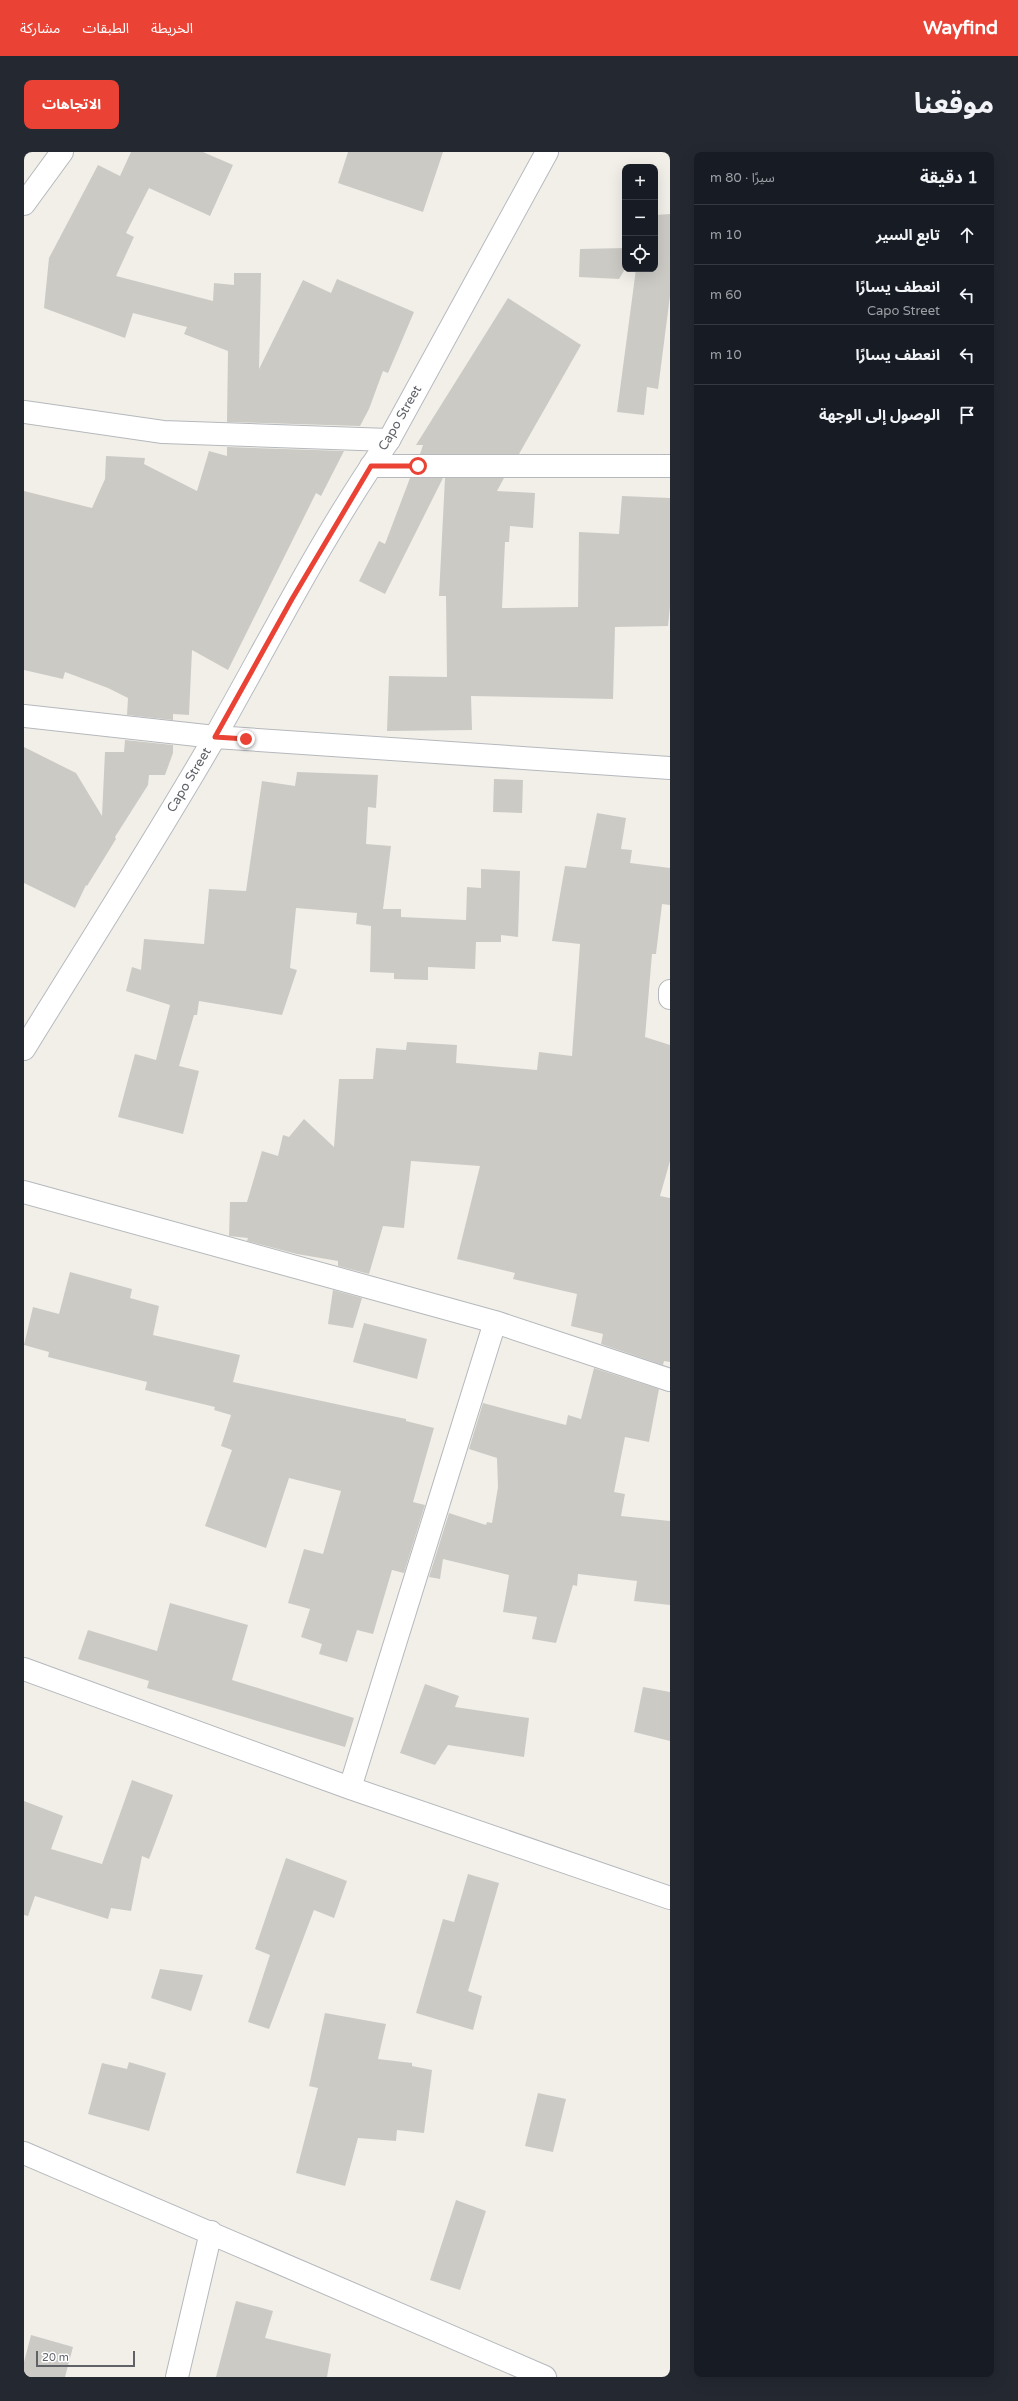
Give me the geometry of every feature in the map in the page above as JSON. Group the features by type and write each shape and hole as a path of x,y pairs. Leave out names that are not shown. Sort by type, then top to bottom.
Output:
{"street":[{"path":"24,204 62,152"},
{"name":"Capo Street","path":"24,1049 215,737 292,599 371,466 390,440 547,152"},
{"path":"24,412 162,432 390,440"},
{"path":"371,466 670,466"},
{"path":"24,716 215,737 670,768"},
{"path":"670,991 670,998"},
{"path":"24,1192 495,1322 670,1380"},
{"path":"350,1788 495,1322"},
{"path":"24,1668 350,1788 670,1898"},
{"path":"24,2153 211,2232 545,2377"},
{"path":"177,2377 211,2232"}],"building":[{"path":"131,152 203,152 233,165 210,216 149,188 126,233 134,237 116,276 213,301 214,283 234,285 234,273 261,273 259,369 303,280 331,293 337,279 414,312 388,373 383,371 369,409 360,426 227,422 228,351 184,334 187,327 133,313 125,338 44,308 49,258 98,165 120,176"},
{"path":"348,152 443,152 423,212 338,183"},
{"path":"670,214 670,296 658,389 647,387 644,415 617,412 636,272 658,272 658,215"},
{"path":"622,248 623,272 619,279 579,277 580,249"},
{"path":"508,298 581,345 519,454 420,454 423,445 416,445"},
{"path":"227,447 344,451 321,496 316,493 228,670 192,650 189,715 173,714 173,720 127,715 128,698 108,688 65,672 63,679 24,670 24,491 92,508 105,479 106,456 145,458 144,464 197,491 209,451 227,456"},
{"path":"410,478 443,478 385,594 359,581 379,541 385,544"},
{"path":"445,478 504,478 497,491 535,493 533,528 510,526 509,542 505,542 502,608 578,607 579,532 619,534 622,496 670,498 670,606 668,626 615,627 613,699 471,696 472,730 387,731 389,676 447,677 446,596 439,596"},
{"path":"125,740 173,745 173,753 165,775 149,775 148,785 115,837 116,839 87,886 86,885 75,908 24,883 24,747 76,773 102,816 105,752 124,752"},
{"path":"297,772 378,775 376,808 368,807 366,844 391,846 383,909 401,909 401,917 466,920 467,887 481,888 481,869 520,871 518,937 501,935 501,942 476,942 475,969 428,967 428,980 394,979 394,973 370,972 371,926 356,924 357,913 296,908 290,968 297,970 282,1015 199,1001 197,1015 194,1015 179,1066 199,1071 183,1134 118,1117 135,1054 156,1060 170,1005 126,991 132,967 141,970 144,939 204,944 209,889 246,891 262,781 295,786"},
{"path":"494,779 523,780 522,813 493,812"},
{"path":"597,813 626,818 621,849 632,850 630,863 670,868 670,905 662,904 656,954 652,954 645,1037 670,1045 670,1161 660,1196 670,1198 670,1362 664,1361 663,1365 601,1344 603,1334 571,1326 577,1294 513,1279 515,1273 457,1259 480,1166 411,1161 404,1228 383,1226 369,1274 338,1266 338,1261 297,1254 247,1241 248,1238 229,1236 230,1202 247,1202 262,1151 278,1156 283,1135 289,1137 304,1119 334,1147 339,1079 373,1079 376,1048 406,1050 407,1042 457,1045 456,1063 537,1070 539,1052 572,1056 580,944 552,941 565,866 586,868"},
{"path":"70,1272 132,1289 130,1298 159,1306 153,1335 240,1355 233,1382 406,1419 406,1421 434,1428 413,1502 425,1505 404,1573 392,1570 373,1634 357,1630 347,1662 319,1654 322,1644 301,1637 310,1609 288,1603 304,1549 323,1554 341,1491 289,1478 266,1548 205,1526 232,1450 221,1446 231,1415 214,1410 215,1407 145,1390 147,1382 48,1357 49,1352 24,1345 33,1307 59,1314"},
{"path":"333,1290 362,1298 353,1328 328,1324"},
{"path":"364,1323 427,1339 417,1379 353,1362"},
{"path":"594,1368 659,1389 649,1442 625,1437 614,1492 625,1494 621,1516 670,1521 670,1605 634,1601 637,1581 578,1574 577,1586 573,1585 556,1643 532,1639 537,1617 503,1612 509,1575 443,1559 440,1579 429,1577 449,1513 486,1525 487,1522 492,1523 498,1487 497,1458 469,1449 483,1403 566,1425 568,1415 581,1419"},
{"path":"170,1603 248,1625 232,1680 354,1718 345,1747 147,1688 149,1681 78,1659 88,1630 157,1651"},
{"path":"425,1684 459,1696 455,1707 529,1718 524,1757 448,1745 435,1765 400,1753"},
{"path":"643,1687 670,1692 670,1741 634,1732"},
{"path":"132,1780 173,1795 149,1859 142,1856 131,1911 111,1908 108,1919 35,1896 28,1916 24,1915 24,1801 63,1816 51,1849 102,1864"},
{"path":"286,1858 347,1881 334,1918 314,1910 269,2029 248,2022 270,1955 255,1949"},
{"path":"468,1874 499,1883 468,1991 482,1996 473,2030 416,2013 443,1919 454,1922"},
{"path":"160,1969 203,1975 191,2011 151,1998"},
{"path":"325,2013 386,2024 378,2059 412,2063 412,2066 432,2070 424,2133 397,2130 396,2141 358,2138 345,2186 296,2173 318,2088 309,2086"},
{"path":"129,2062 166,2073 149,2131 88,2114 102,2063 127,2069"},
{"path":"538,2093 566,2099 553,2152 525,2146"},
{"path":"456,2200 486,2211 460,2290 430,2280"},
{"path":"236,2301 273,2311 265,2338 331,2354 327,2377 216,2377"},
{"path":"31,2335 73,2347 65,2377 24,2377 24,2362"}],"route":[{"path":"246,739 215,737 292,599 371,466 418,466"}]}
